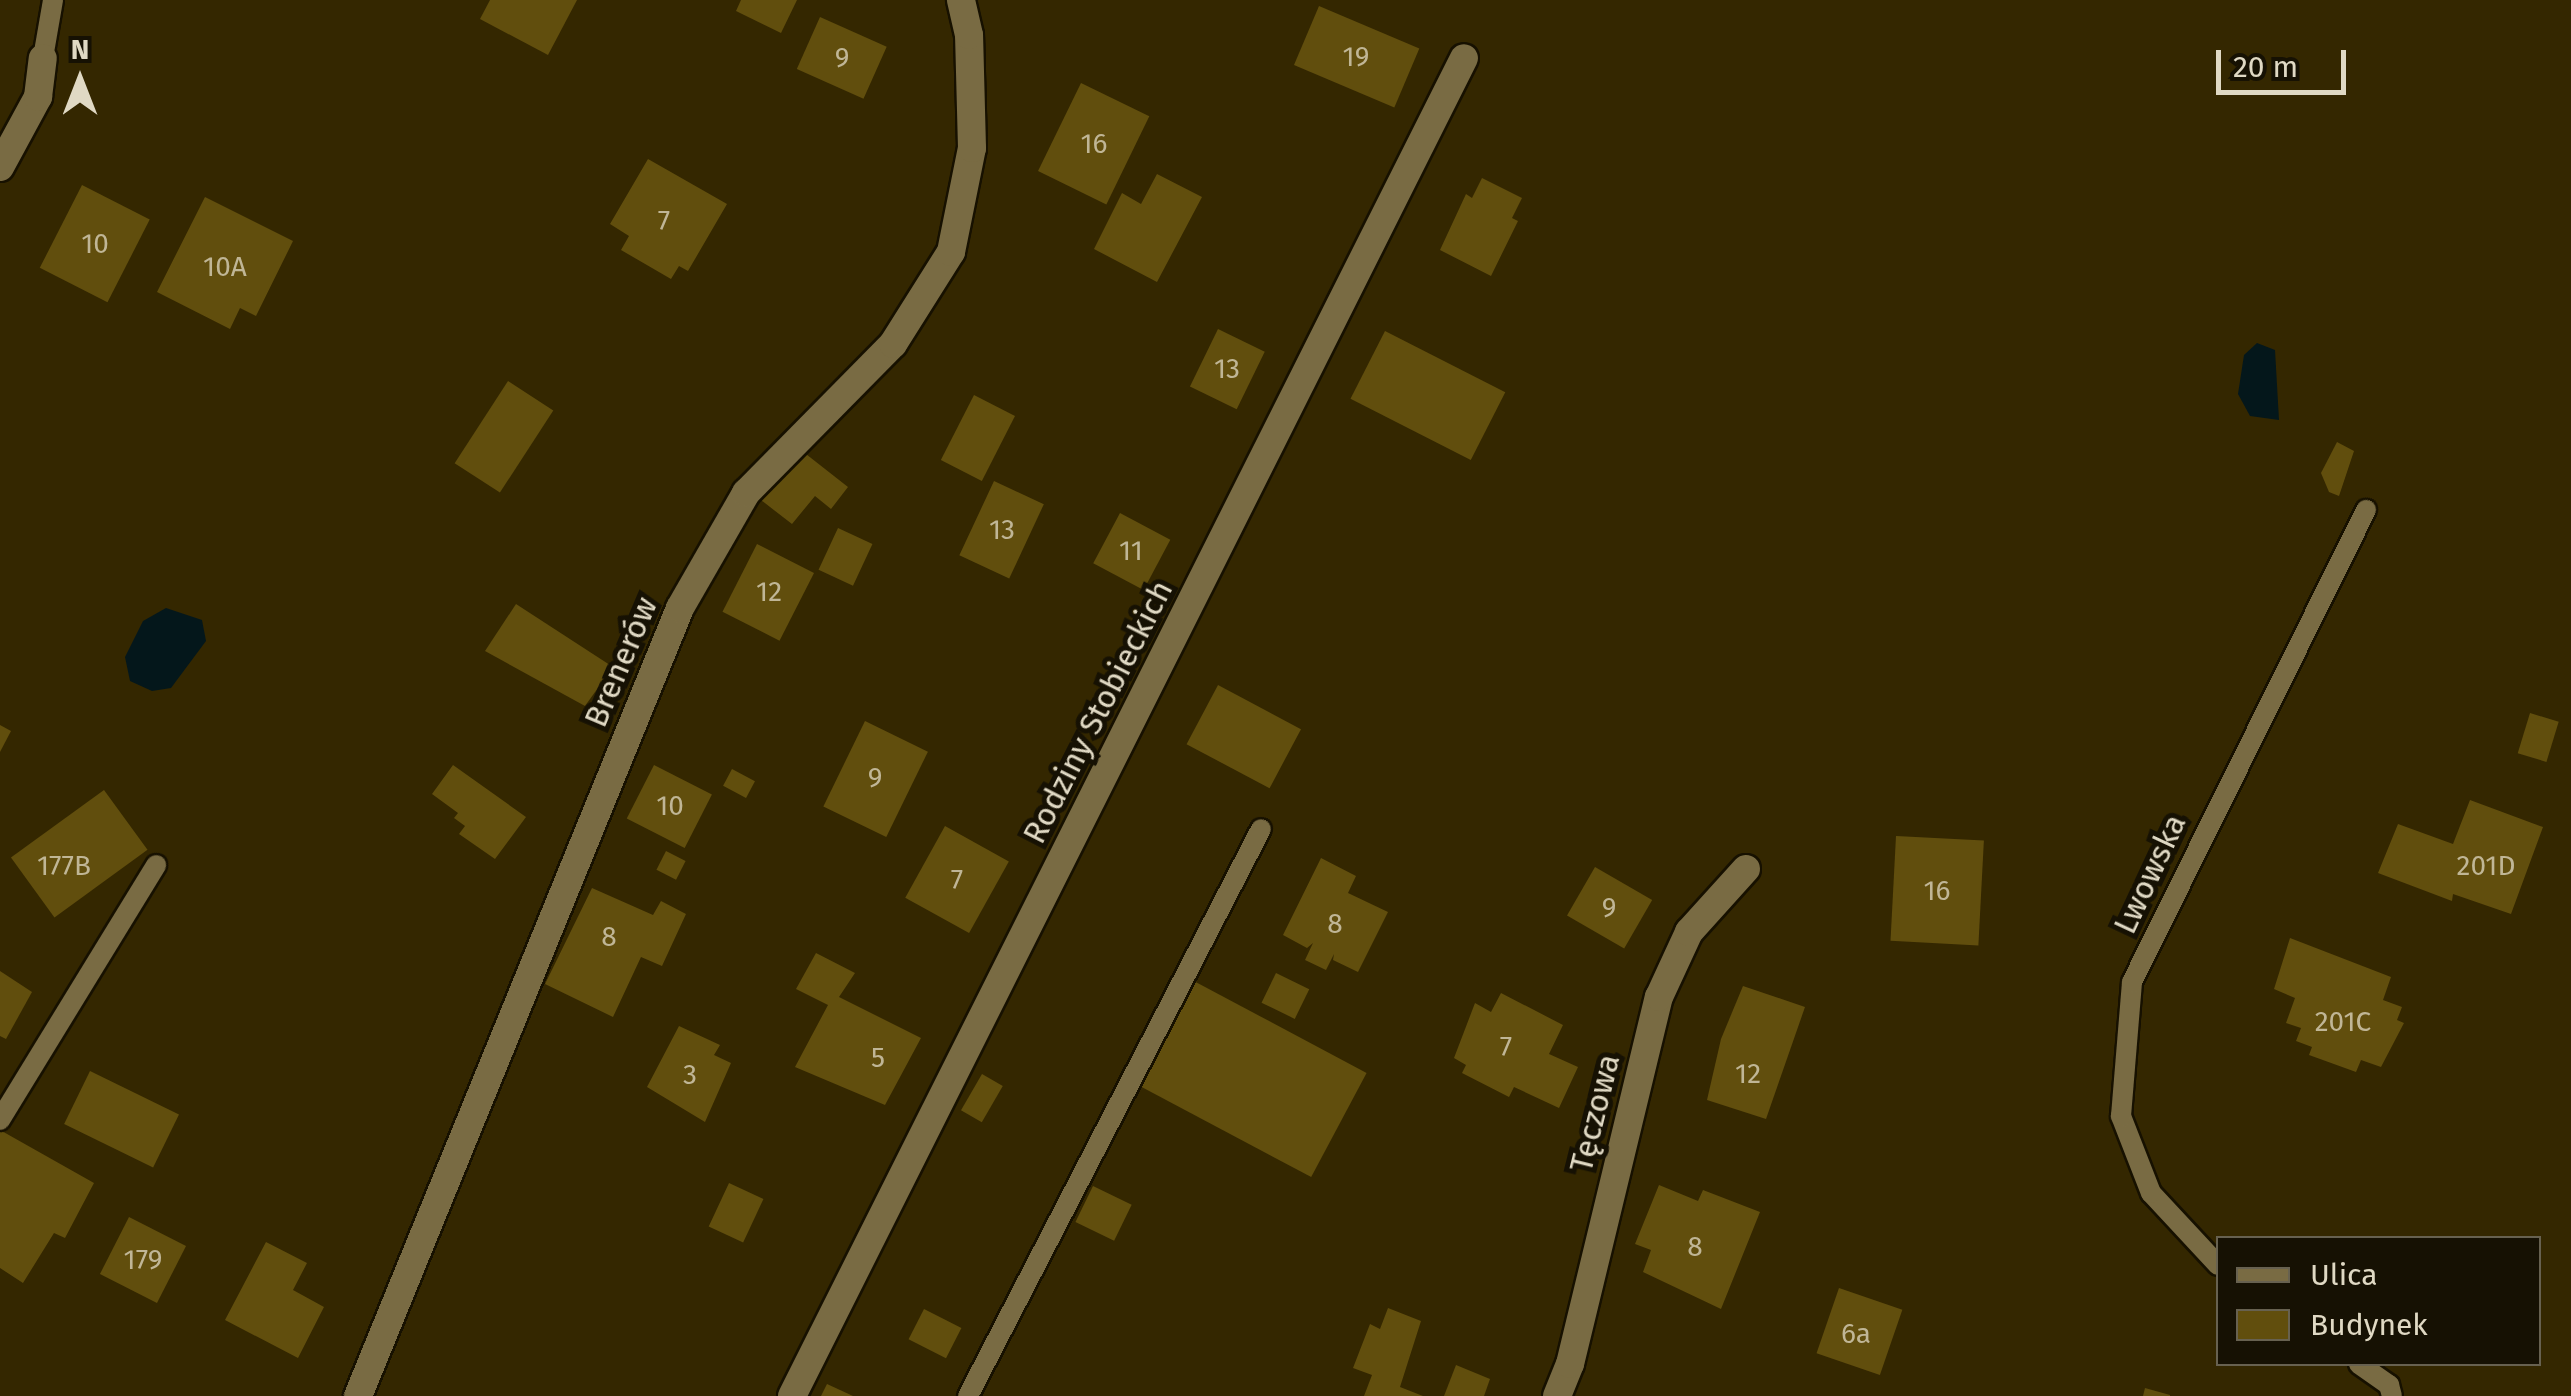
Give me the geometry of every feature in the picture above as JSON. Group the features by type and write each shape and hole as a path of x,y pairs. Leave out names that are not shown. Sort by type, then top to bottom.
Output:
{"street":[{"name":"Brenerów","path":"358,1396 680,608 746,493 893,344 952,252 972,148 969,35 961,0"},
{"path":"0,167 38,97 43,58"},
{"name":"Rodziny Stobieckich","path":"792,1396 1464,58"},
{"name":"Tęczowa","path":"1557,1396 1570,1364 1659,997 1689,932 1746,868"}],"lane":[{"path":"43,58 53,0"},
{"name":"Lwowska","path":"2216,1262 2151,1194 2121,1116 2132,982 2366,510"},
{"path":"968,1396 1261,828"},
{"path":"0,1120 156,865"},
{"path":"2362,1366 2389,1384 2392,1396"}],"shaded area":[{"path":"2257,343 2275,350 2279,420 2250,416 2238,394 2244,355"},
{"path":"166,608 202,620 206,641 171,688 152,691 130,681 125,657 143,621"}],"building":[{"path":"490,0 577,0 548,55 480,19"},
{"path":"741,0 797,0 781,33 736,11"},
{"path":"1319,6 1419,49 1394,108 1294,65"},
{"path":"820,17 887,47 864,99 797,69"},
{"path":"1081,83 1149,116 1106,204 1038,171"},
{"path":"648,159 727,204 688,271 679,266 671,279 621,250 629,236 610,224"},
{"path":"1157,174 1202,197 1157,282 1094,249 1122,193 1141,204"},
{"path":"1482,178 1522,198 1512,218 1518,221 1491,276 1440,250 1466,194 1472,198"},
{"path":"82,185 150,220 107,302 40,268"},
{"path":"205,197 293,241 256,316 240,308 230,329 157,292"},
{"path":"1218,329 1265,352 1237,409 1190,387"},
{"path":"1385,331 1505,392 1471,460 1350,399"},
{"path":"508,381 553,410 500,493 455,463"},
{"path":"974,395 1015,416 982,481 941,460"},
{"path":"2337,442 2354,451 2339,496 2329,492 2321,473"},
{"path":"797,447 848,487 831,509 815,496 792,524 757,497"},
{"path":"994,481 1044,504 1009,579 959,555"},
{"path":"1120,513 1170,540 1144,590 1093,563"},
{"path":"838,528 872,544 853,586 819,570"},
{"path":"757,544 814,573 780,641 722,612"},
{"path":"516,604 613,667 585,706 485,651"},
{"path":"1218,685 1301,729 1270,788 1187,744"},
{"path":"2530,713 2559,722 2546,762 2518,753"},
{"path":"865,721 928,752 886,837 823,806"},
{"path":"0,725 11,731 0,752"},
{"path":"453,765 526,817 495,859 459,834 465,826 454,818 458,813 432,794"},
{"path":"654,765 712,795 685,848 627,818"},
{"path":"732,769 755,781 746,798 723,786"},
{"path":"104,790 147,850 54,917 11,858"},
{"path":"2470,800 2543,827 2511,914 2453,894 2452,901 2378,873 2398,824 2453,844"},
{"path":"945,826 1009,861 969,933 905,898"},
{"path":"1896,836 1984,841 1978,945 1891,941"},
{"path":"666,851 686,861 676,880 656,870"},
{"path":"1321,858 1356,876 1348,893 1388,912 1358,972 1333,960 1334,954 1326,970 1305,960 1313,943 1307,948 1283,935"},
{"path":"1595,867 1652,900 1624,948 1567,915"},
{"path":"592,888 653,915 661,901 686,914 662,966 641,957 613,1017 545,984"},
{"path":"2290,938 2391,977 2383,1000 2402,1007 2397,1020 2404,1023 2381,1067 2361,1060 2356,1072 2309,1055 2312,1047 2296,1041 2301,1028 2286,1023 2295,998 2274,989"},
{"path":"816,953 855,973 839,997 921,1038 885,1105 795,1067 828,1005 796,989"},
{"path":"0,971 32,992 6,1039 0,1036"},
{"path":"1276,973 1309,989 1295,1019 1262,1003"},
{"path":"1190,979 1367,1073 1311,1177 1135,1083"},
{"path":"1743,986 1805,1007 1766,1119 1707,1100 1721,1039"},
{"path":"1501,993 1563,1025 1549,1054 1578,1067 1559,1108 1514,1087 1509,1097 1462,1073 1466,1065 1454,1058 1475,1003 1491,1012"},
{"path":"679,1026 720,1045 714,1055 731,1063 705,1122 647,1087"},
{"path":"90,1071 179,1114 153,1167 64,1124"},
{"path":"982,1074 1003,1086 982,1122 961,1110"},
{"path":"0,1130 94,1183 65,1238 54,1233 23,1283 0,1268"},
{"path":"729,1183 763,1199 743,1243 709,1227"},
{"path":"1659,1185 1698,1201 1703,1190 1760,1212 1721,1309 1643,1272 1651,1250 1635,1244"},
{"path":"1093,1186 1132,1205 1114,1241 1075,1222"},
{"path":"129,1217 186,1246 157,1303 100,1274"},
{"path":"266,1242 307,1263 293,1290 324,1307 298,1358 225,1320"},
{"path":"1839,1288 1902,1310 1880,1375 1817,1353"},
{"path":"1388,1308 1421,1321 1400,1387 1423,1396 1364,1396 1372,1375 1353,1368 1370,1324 1380,1329"},
{"path":"924,1309 961,1328 946,1358 909,1339"},
{"path":"1456,1365 1490,1379 1484,1396 1444,1396"},
{"path":"827,1384 853,1396 821,1396"},
{"path":"2145,1388 2170,1395 2170,1396 2143,1396"}]}
